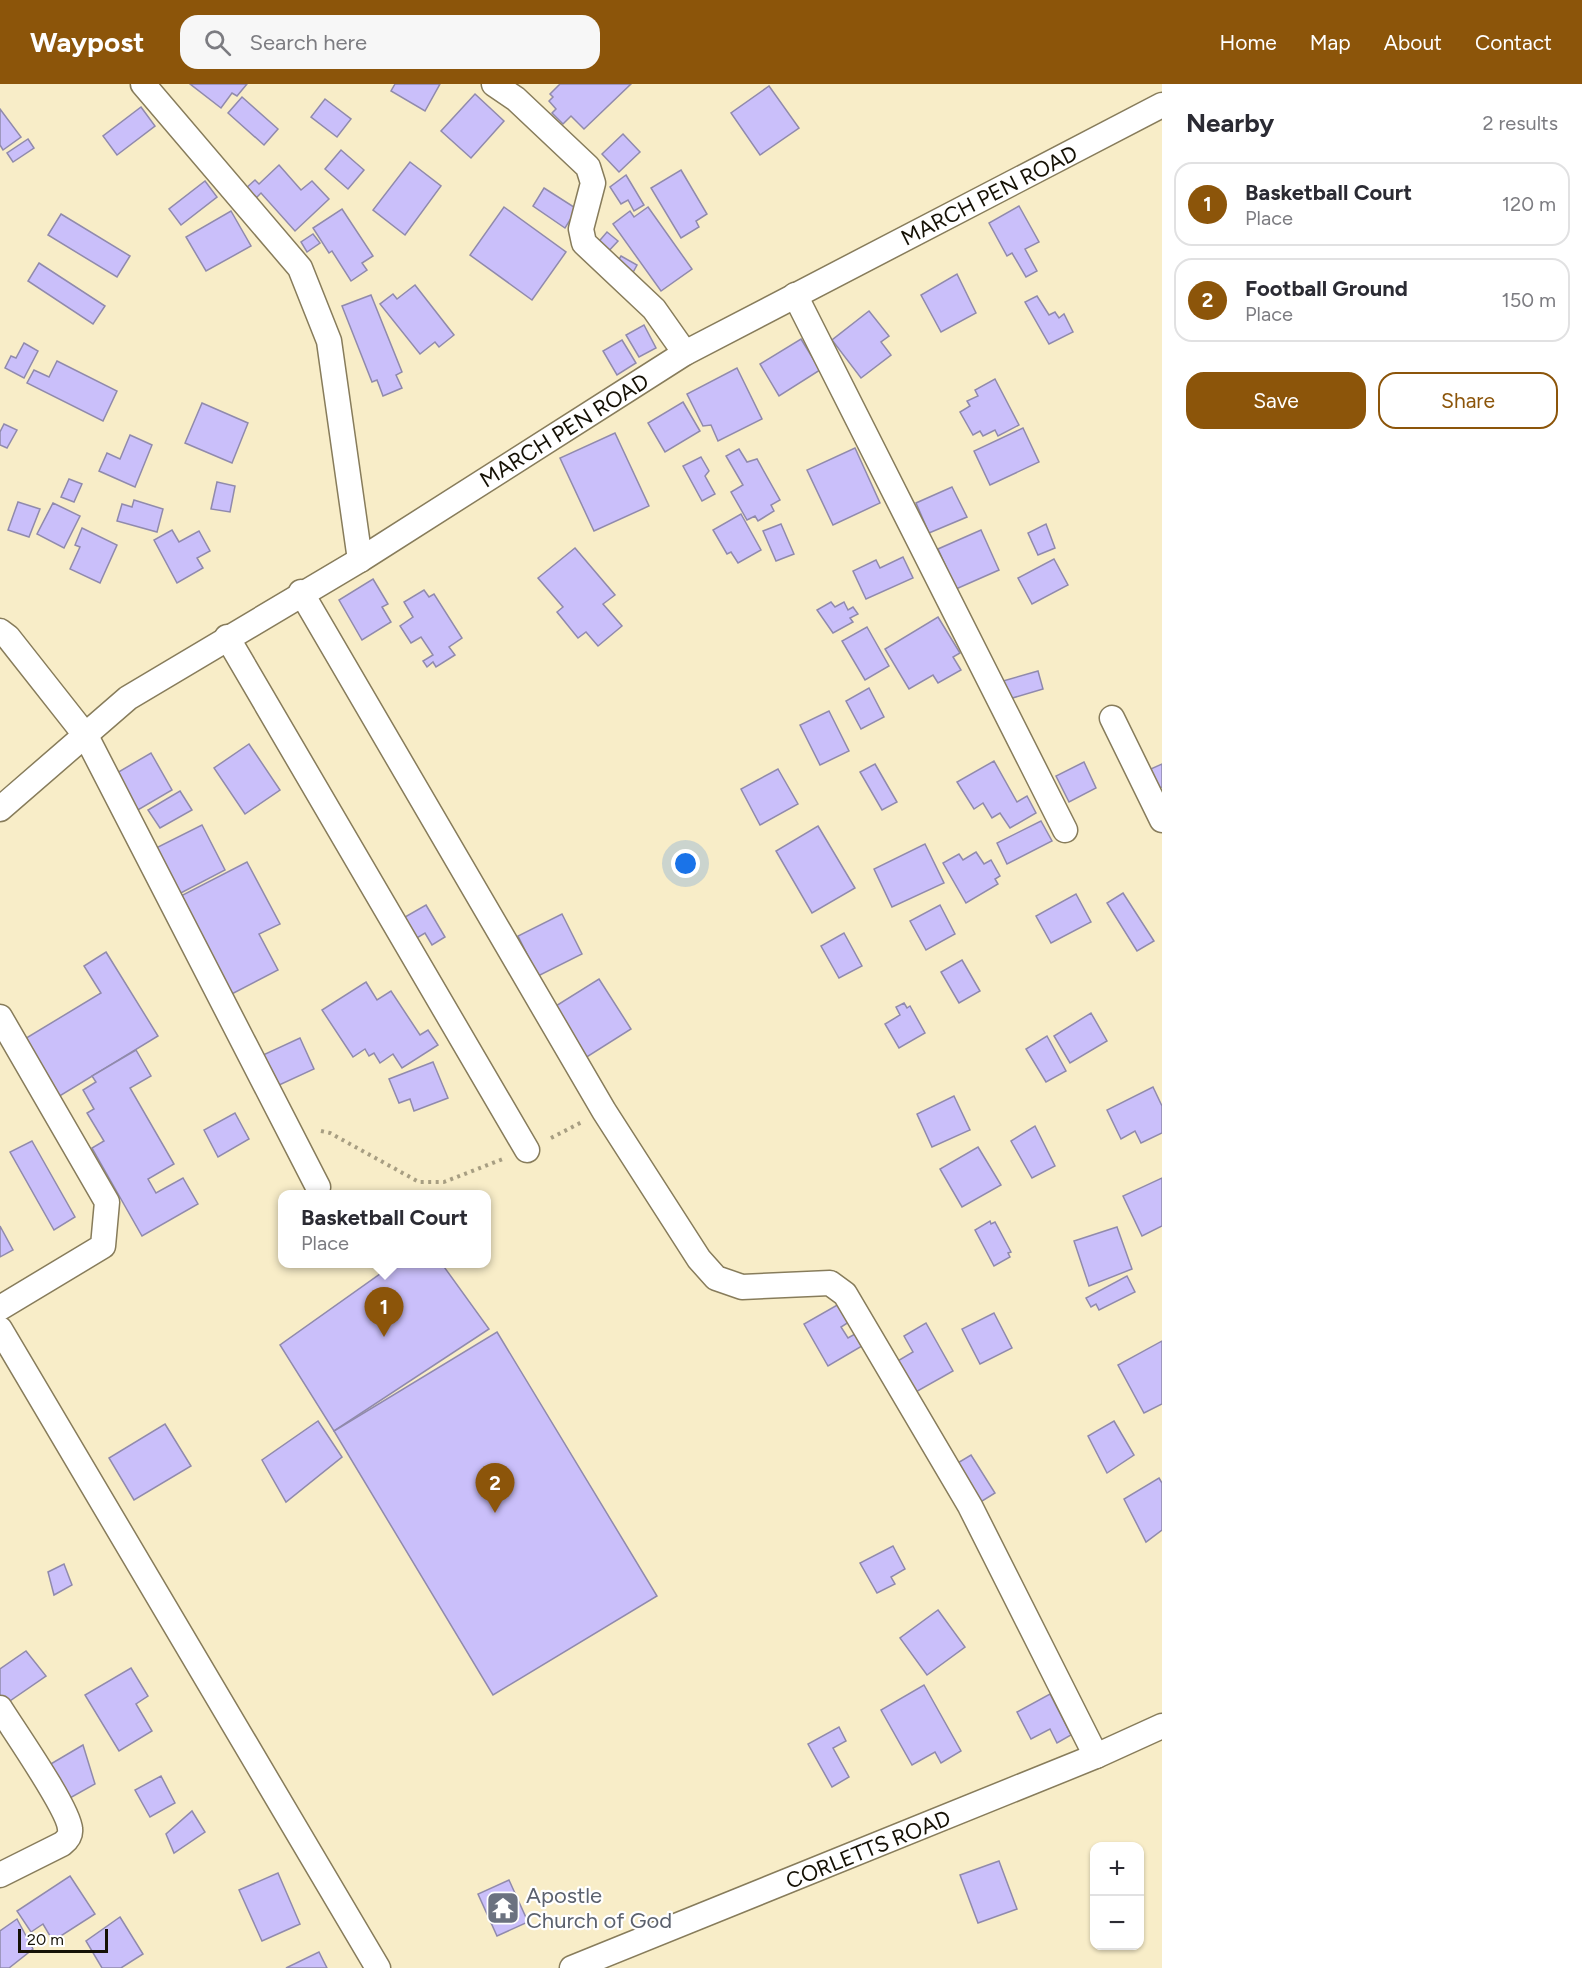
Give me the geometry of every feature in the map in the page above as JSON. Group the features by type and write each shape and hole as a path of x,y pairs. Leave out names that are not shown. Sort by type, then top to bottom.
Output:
{"street":[{"path":"143,84 300,268 329,341 360,560"},
{"path":"494,84 516,99 588,167 593,183 581,229 584,243 654,309 685,353"},
{"name":"MARCH PEN ROAD","path":"0,809 128,698 301,592 360,560 685,353 1162,105"},
{"path":"795,295 1065,830"},
{"path":"301,592 604,1111 699,1259 716,1278 741,1287 831,1283 845,1294 970,1506 1096,1756"},
{"path":"0,631 8,637 86,736 318,1187"},
{"path":"227,637 527,1150"},
{"path":"1112,718 1162,820"},
{"path":"0,1017 107,1202 103,1246 0,1308"},
{"path":"0,1329 378,1968"},
{"path":"0,1708 63,1810 70,1830 68,1839 62,1844 0,1875"},
{"name":"CORLETTS ROAD","path":"572,1968 1096,1756 1162,1725"}],"path":[{"path":"291,1133 310,1130 330,1133 419,1182 444,1182 527,1150 604,1111"}],"building":[{"path":"190,84 247,84 237,96 232,93 221,108"},
{"path":"395,84 440,84 425,111 391,91"},
{"path":"560,84 631,84 584,129 571,116 563,124 552,113 556,109 549,101 553,97 550,94"},
{"path":"769,86 799,128 760,155 731,113"},
{"path":"475,94 504,121 471,158 441,131"},
{"path":"242,97 278,129 264,145 228,113"},
{"path":"325,99 351,119 337,137 311,117"},
{"path":"141,107 155,126 117,155 103,136"},
{"path":"0,109 21,137 3,150 0,145"},
{"path":"623,134 640,152 619,172 602,154"},
{"path":"28,139 34,148 13,162 7,153"},
{"path":"341,150 364,170 348,189 325,169"},
{"path":"410,162 441,186 405,235 373,210"},
{"path":"279,165 301,190 312,181 329,199 295,231 261,193 254,200 245,189 255,180 259,184"},
{"path":"681,170 707,214 696,221 699,227 681,238 651,188"},
{"path":"626,175 644,205 634,211 628,200 621,204 610,187"},
{"path":"205,181 217,197 181,225 169,209"},
{"path":"544,188 577,209 565,228 533,206"},
{"path":"1019,206 1039,242 1025,249 1037,271 1026,277 1012,253 1007,256 989,223"},
{"path":"504,207 566,252 532,300 470,255"},
{"path":"648,207 692,269 661,291 613,224 630,211 634,217"},
{"path":"342,209 373,256 362,263 367,270 351,281 332,251 329,253 313,228"},
{"path":"231,211 251,246 206,271 186,237"},
{"path":"61,214 130,256 117,277 48,235"},
{"path":"607,232 618,241 605,255 595,246"},
{"path":"313,234 320,243 307,252 301,242"},
{"path":"621,256 637,265 631,276 615,266"},
{"path":"39,263 105,306 93,324 28,281"},
{"path":"957,274 976,313 941,332 921,295"},
{"path":"415,285 454,335 439,347 435,342 420,354 380,304 393,294 397,299"},
{"path":"371,295 402,372 396,375 402,388 383,396 377,380 372,382 342,306"},
{"path":"1037,296 1049,315 1055,312 1059,318 1064,314 1073,332 1049,344 1025,302"},
{"path":"869,311 889,336 881,342 891,355 861,378 832,340"},
{"path":"644,325 656,348 639,357 626,335"},
{"path":"801,339 820,370 779,396 760,364"},
{"path":"622,340 636,363 617,375 603,351"},
{"path":"24,343 38,351 24,378 5,368 11,356 16,358"},
{"path":"57,361 117,391 103,421 27,383 34,370 49,377"},
{"path":"737,368 762,419 718,441 711,425 703,426 687,394"},
{"path":"995,379 1019,425 998,436 995,430 983,436 980,431 973,435 960,412 970,406 967,401 978,396 975,390"},
{"path":"683,402 700,431 665,452 648,423"},
{"path":"202,403 248,423 232,463 185,443"},
{"path":"4,424 17,430 7,448 0,445 0,432"},
{"path":"1023,428 1039,462 990,485 974,451"},
{"path":"615,433 649,506 594,531 560,458"},
{"path":"130,435 152,445 135,487 99,471 107,453 120,459"},
{"path":"855,448 880,503 833,525 807,470"},
{"path":"739,449 747,462 757,459 780,500 771,505 774,511 758,521 755,516 747,520 731,492 743,485 726,456"},
{"path":"701,457 709,471 705,476 715,494 702,501 683,466"},
{"path":"69,479 82,484 74,502 61,497"},
{"path":"217,482 235,486 230,512 211,509"},
{"path":"952,487 967,517 929,533 916,503"},
{"path":"134,500 163,509 157,532 117,521 122,504 132,507"},
{"path":"18,502 40,509 29,537 8,530"},
{"path":"53,503 80,516 64,548 37,534"},
{"path":"741,514 761,550 738,563 731,552 727,554 713,530"},
{"path":"781,524 794,554 776,561 763,531"},
{"path":"1046,524 1055,548 1038,555 1028,533"},
{"path":"82,528 117,545 100,583 70,569 80,547 75,545"},
{"path":"172,530 179,542 199,531 210,551 197,558 203,568 177,583 154,540"},
{"path":"981,530 999,570 956,589 938,549"},
{"path":"575,548 615,595 603,604 622,626 598,646 586,632 578,638 557,612 563,607 538,578"},
{"path":"903,557 913,578 866,599 853,571 876,560 880,568"},
{"path":"1054,559 1068,585 1032,604 1018,578"},
{"path":"373,579 388,604 382,607 391,622 362,640 339,600"},
{"path":"424,590 429,597 434,594 462,638 449,647 455,655 436,667 433,662 427,667 423,661 433,655 421,637 411,643 400,626 413,617 404,602"},
{"path":"831,602 835,607 844,602 848,610 853,607 858,614 850,618 853,622 833,633 817,610"},
{"path":"938,617 960,653 953,657 961,670 938,683 933,675 909,689 885,649"},
{"path":"867,627 889,666 865,680 842,641"},
{"path":"1038,671 1043,689 1009,699 1003,681"},
{"path":"869,688 884,717 861,729 846,701"},
{"path":"829,711 849,751 820,765 800,725"},
{"path":"249,744 280,790 245,814 214,768"},
{"path":"151,753 172,790 131,814 110,777"},
{"path":"994,761 1017,802 1027,796 1036,813 1010,828 1000,813 992,818 983,803 974,809 957,782"},
{"path":"1084,762 1096,788 1069,802 1056,776"},
{"path":"875,764 897,802 882,810 860,772"},
{"path":"1162,764 1162,787 1142,797 1133,777"},
{"path":"778,769 798,804 760,825 741,789"},
{"path":"180,791 192,810 160,828 148,810"},
{"path":"1041,821 1052,841 1007,864 997,843"},
{"path":"202,825 225,870 177,895 154,849"},
{"path":"818,826 855,888 812,913 776,851"},
{"path":"925,844 944,883 892,907 874,869"},
{"path":"976,852 984,864 991,860 1000,876 995,879 998,884 966,903 943,863 959,854 963,860"},
{"path":"247,862 280,924 259,934 278,970 226,997 175,899"},
{"path":"1123,893 1154,941 1137,951 1107,903"},
{"path":"1076,894 1091,922 1051,943 1036,916"},
{"path":"426,905 445,937 432,945 425,933 410,942 398,921"},
{"path":"940,905 955,934 926,950 910,921"},
{"path":"562,914 582,954 538,976 518,936"},
{"path":"844,933 862,966 839,978 821,946"},
{"path":"106,952 158,1036 58,1097 23,1040 101,993 84,966"},
{"path":"962,960 980,991 959,1003 941,972"},
{"path":"599,979 631,1029 582,1060 551,1009"},
{"path":"366,982 377,1000 391,991 420,1035 428,1030 438,1045 402,1068 393,1054 380,1063 374,1053 369,1056 365,1049 353,1057 322,1010"},
{"path":"904,1003 907,1008 910,1006 925,1033 899,1048 885,1024 900,1015 896,1007"},
{"path":"1091,1013 1107,1041 1070,1063 1054,1036"},
{"path":"1047,1036 1066,1071 1046,1082 1026,1049"},
{"path":"300,1038 314,1069 277,1086 263,1055"},
{"path":"136,1050 151,1076 130,1088 174,1164 148,1179 156,1193 183,1178 198,1204 142,1236 92,1148 104,1141 87,1113 94,1109 83,1090 96,1082 92,1076"},
{"path":"433,1062 448,1098 414,1111 410,1099 399,1103 389,1079"},
{"path":"1153,1087 1162,1106 1162,1133 1141,1143 1135,1131 1121,1139 1107,1110"},
{"path":"954,1096 970,1130 932,1147 917,1114"},
{"path":"235,1113 249,1139 218,1157 204,1130"},
{"path":"1035,1126 1055,1166 1032,1178 1011,1141"},
{"path":"32,1141 75,1217 54,1230 10,1152"},
{"path":"978,1147 1001,1185 962,1207 940,1169"},
{"path":"1162,1178 1162,1226 1142,1236 1123,1196"},
{"path":"990,1221 991,1224 995,1222 1011,1252 1008,1253 1010,1257 994,1266 975,1230"},
{"path":"0,1226 13,1250 0,1257"},
{"path":"1117,1227 1132,1269 1089,1286 1074,1241"},
{"path":"388,1268 445,1268 489,1329 334,1431 280,1345"},
{"path":"1127,1276 1135,1292 1099,1310 1096,1304 1091,1307 1086,1298"},
{"path":"839,1304 849,1322 841,1327 848,1338 855,1334 862,1346 828,1366 804,1324"},
{"path":"994,1313 1012,1348 980,1364 962,1329"},
{"path":"926,1323 953,1371 914,1393 896,1362 913,1352 904,1336"},
{"path":"497,1332 657,1596 493,1695 334,1431"},
{"path":"1162,1341 1162,1404 1144,1413 1118,1365"},
{"path":"318,1421 342,1457 286,1502 262,1460"},
{"path":"1114,1421 1134,1455 1107,1473 1088,1436"},
{"path":"165,1424 191,1466 134,1500 109,1458"},
{"path":"971,1455 995,1493 979,1503 956,1464"},
{"path":"1159,1478 1162,1483 1162,1530 1146,1542 1124,1499"},
{"path":"893,1546 905,1569 891,1577 895,1584 877,1593 860,1563"},
{"path":"64,1564 72,1585 54,1595 48,1572"},
{"path":"938,1610 965,1647 927,1675 900,1638"},
{"path":"26,1651 46,1676 4,1705 0,1700 0,1669"},
{"path":"131,1668 148,1696 136,1704 152,1731 119,1751 85,1695"},
{"path":"924,1685 961,1751 941,1763 935,1752 912,1765 881,1710"},
{"path":"1050,1694 1071,1735 1057,1743 1050,1729 1031,1739 1017,1712"},
{"path":"839,1727 846,1741 833,1748 849,1777 832,1787 808,1744"},
{"path":"83,1745 95,1784 70,1798 49,1765"},
{"path":"161,1776 175,1803 150,1817 135,1790"},
{"path":"192,1811 205,1832 174,1853 166,1834"},
{"path":"999,1861 1017,1909 978,1923 960,1875"},
{"path":"278,1873 300,1924 262,1941 239,1890"},
{"path":"70,1876 95,1914 53,1941 43,1924 31,1932 17,1911"},
{"name":"Apostle Church of God","path":"509,1880 528,1922 497,1936 478,1894"},
{"path":"120,1917 143,1954 121,1968 102,1968 86,1941"},
{"path":"17,1919 33,1949 9,1968 0,1968 0,1931"},
{"path":"319,1952 327,1968 286,1968"}],"place":[{"name":"Basketball Court","path":"384,1337"},
{"name":"Football Ground","path":"495,1513"},
{"name":"Apostle Church of God","path":"503,1908"}]}
